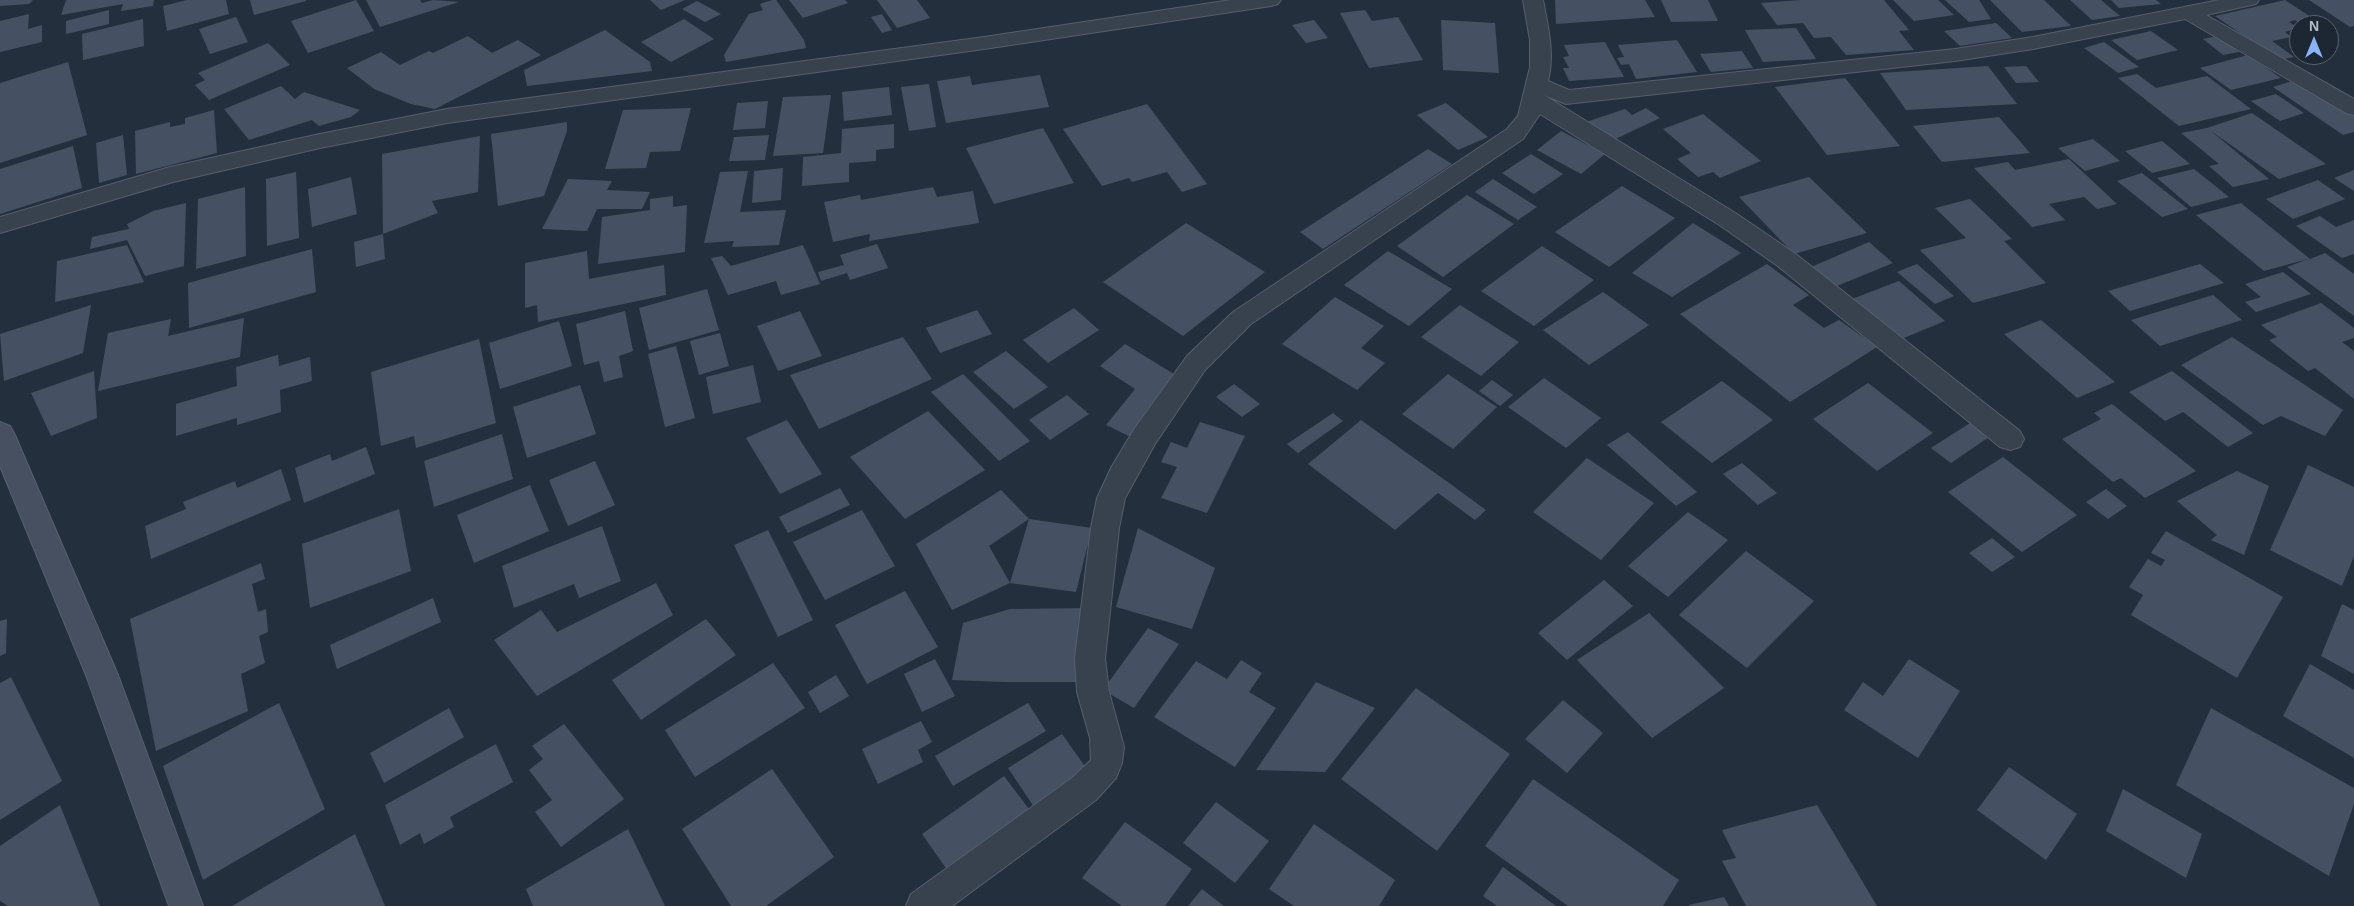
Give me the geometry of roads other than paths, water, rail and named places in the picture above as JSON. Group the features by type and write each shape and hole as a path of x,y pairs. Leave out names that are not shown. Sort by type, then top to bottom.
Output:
{"main road":[{"path":"0,433 102,676 186,906"}],"street":[{"path":"0,225 170,175 320,141 447,116 984,43 1271,0"},
{"path":"923,906 1084,789 1097,777 1107,761 1108,742 1093,693 1090,658 1105,528 1111,498 1122,474 1145,436 1196,364 1242,318 1515,134 1529,117 1541,67 1540,40 1533,0"},
{"path":"1535,91 1566,97 1739,80 1994,49 2249,0"},
{"path":"2189,13 2354,108"},
{"path":"1535,91 1788,260 2010,439"}]}
